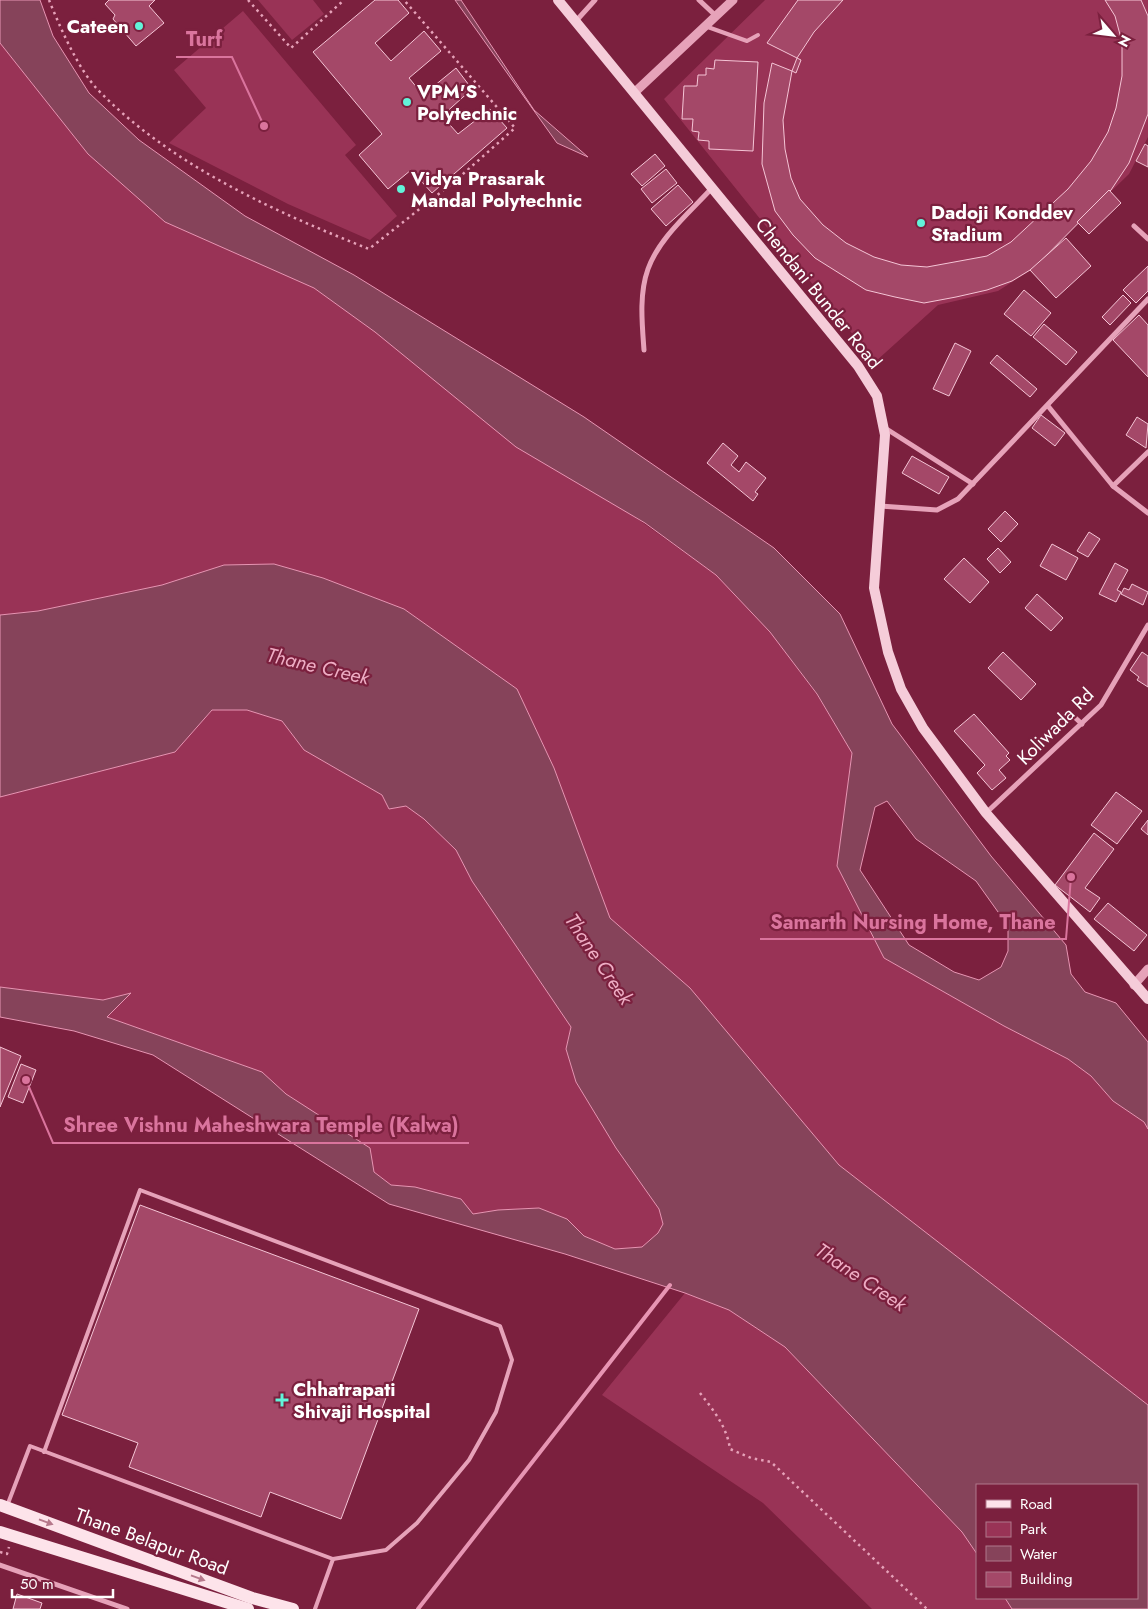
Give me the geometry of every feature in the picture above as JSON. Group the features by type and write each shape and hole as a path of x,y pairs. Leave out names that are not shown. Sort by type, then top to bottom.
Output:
{"main road":[{"name":"Chendani Bunder Road","path":"558,0 858,366 877,396 885,435 874,588 888,652 901,689 923,728 986,813 1148,999"},
{"name":"Thane Belapur Road","path":"3,1506 252,1598 293,1609"},
{"name":"Thane Belapur Road","path":"0,1532 248,1609"}],"street":[{"path":"576,22 595,0"},
{"path":"699,0 716,16"},
{"path":"634,93 733,0"},
{"path":"644,350 642,306 647,270 664,242 712,188"},
{"path":"1134,226 1148,239"},
{"path":"879,506 937,510 958,499 1148,299"},
{"path":"1048,406 1113,486 1148,513"},
{"path":"883,427 973,484"},
{"path":"1113,486 1148,452"},
{"name":"Koliwada Rd","path":"986,813 1101,705 1148,625"},
{"path":"1070,712 1082,724"},
{"path":"1134,985 1148,969"},
{"path":"0,1565 127,1609"}],"lane":[{"path":"705,26 747,41 758,35"},
{"path":"3,1506 30,1446 44,1452 333,1560 386,1550 417,1523 469,1460 496,1412 512,1360 500,1326 140,1190 44,1452"},
{"path":"315,1609 333,1560"}],"path":[{"path":"49,0 64,37 97,89 164,147 253,197 369,249 455,181 515,128 404,0"},
{"path":"248,0 291,48 344,0"},
{"path":"700,1393 719,1418 728,1437 730,1449 751,1458 771,1462 927,1609"},
{"path":"0,1552 7,1554"}],"green space":[{"path":"258,0 313,0 324,14 292,40"},
{"name":"Dadoji Konddev Stadium","path":"765,0 1148,0 1148,137 1129,174 1028,272 998,291 938,305 875,362 664,99"},
{"path":"243,11 356,145 345,155 397,216 370,240 288,204 169,143 206,108 174,70"},
{"path":"0,43 88,154 246,256 314,288 716,575 770,632 817,695 852,753 837,866 884,958 1004,1026 1068,1059 1091,1076 1113,1101 1144,1122 1148,1129 1148,1405 839,1165 690,988 610,918 554,768 517,689 404,609 323,578 274,564 224,565 162,585 38,611 0,615"},
{"path":"212,710 247,710 282,721 304,750 382,795 389,809 406,806 424,819 456,850 472,881 571,1027 566,1049 576,1082 616,1148 659,1209 663,1224 658,1233 642,1247 615,1249 584,1236 567,1219 539,1208 498,1210 473,1214 415,1187 391,1185 374,1172 321,1118 286,1094 262,1072 107,1017 130,993 103,1000 0,987 0,797 175,752"},
{"path":"685,1293 729,1310 785,1347 962,1532 976,1553 976,1599 1006,1599 1012,1609 872,1609 763,1503 602,1395"}],"water":[{"path":"0,0 40,0 53,36 89,93 139,140 245,216 354,275 584,417 774,548 840,614 892,724 991,856 1066,945 1071,974 1085,992 1116,1003 1148,1042 1148,1129 1144,1122 1113,1101 1091,1076 1068,1059 1004,1026 884,958 837,866 852,753 817,694 770,632 716,575 645,523 516,447 375,332 314,288 165,222 88,154 0,43","holes":["887,801 916,839 976,881 1008,926 1008,951 1001,967 979,980 954,972 909,945 860,870 875,807"]},
{"path":"455,0 461,0 534,110 588,157 557,143"},
{"name":"Thane Creek","path":"274,564 323,578 404,609 517,689 554,768 610,918 690,988 839,1165 1148,1405 1148,1609 1012,1609 1006,1599 1138,1599 1138,1484 976,1484 976,1553 962,1532 785,1347 729,1310 685,1293 565,1254 389,1204 153,1055 74,1031 0,1017 0,987 103,1000 131,993 107,1017 262,1072 286,1094 370,1148 374,1172 391,1185 415,1187 461,1199 473,1214 498,1210 539,1208 567,1219 584,1236 615,1249 642,1247 658,1233 663,1224 659,1209 616,1148 576,1082 566,1049 571,1027 472,881 456,850 424,819 406,806 389,809 382,795 304,750 282,721 247,710 212,710 175,752 0,797 0,615 38,611 162,585 224,565"}],"building":[{"name":"Cateen","path":"109,0 155,0 149,6 164,23 136,46 113,19 115,15 105,4"},
{"name":"VPM'S Polytechnic","path":"375,0 398,0 409,13 375,43 391,61 424,31 441,51 409,78 423,95 456,68 472,89 442,116 458,134 490,109 507,128 432,193 411,170 388,189 359,155 382,134 313,52"},
{"path":"798,0 843,0 814,32 797,58 767,43"},
{"path":"1105,0 1141,0 1148,16 1148,114 1129,163 1111,190 1035,267 1012,281 987,290 956,297 924,303 895,297 866,290 815,258 793,235 775,211 762,164 764,103 772,63 792,71 783,120 785,149 791,178 800,199 823,225 846,243 874,257 901,265 927,267 987,256 1011,242 1068,189 1091,161 1108,132 1116,108 1122,76 1122,42 1115,16"},
{"path":"797,58 801,60 796,73 792,71"},
{"path":"715,60 758,62 753,151 709,149 709,141 698,140 699,132 692,131 693,119 682,119 684,86 697,86 698,75 706,75 706,68 714,69"},
{"path":"1145,144 1148,146 1148,167 1136,161"},
{"path":"655,154 665,166 642,186 631,174"},
{"path":"666,169 677,183 652,203 641,189"},
{"path":"678,185 693,202 666,226 651,209"},
{"path":"1109,190 1121,203 1089,234 1077,222"},
{"path":"1066,238 1091,266 1056,298 1030,270"},
{"path":"1148,266 1148,291 1136,303 1123,290"},
{"path":"1024,290 1051,313 1031,336 1004,314"},
{"path":"1123,295 1131,303 1110,325 1102,317"},
{"path":"1139,315 1148,325 1148,377 1113,340"},
{"path":"1044,324 1077,352 1066,365 1033,337"},
{"path":"955,343 971,351 949,396 933,389"},
{"path":"997,355 1037,389 1030,397 990,363"},
{"path":"1041,415 1065,433 1055,446 1032,428"},
{"path":"1137,417 1148,424 1146,448 1126,435"},
{"path":"723,443 738,456 731,465 739,472 746,462 766,478 755,492 758,494 753,501 707,463"},
{"path":"912,456 949,477 939,494 902,473"},
{"path":"1005,511 1018,524 1001,542 988,529"},
{"path":"1089,532 1100,539 1088,557 1077,551"},
{"path":"1052,544 1078,558 1066,580 1040,566"},
{"path":"998,548 1011,562 1000,573 987,559"},
{"path":"964,558 989,582 970,603 944,579"},
{"path":"1115,563 1128,570 1117,590 1121,592 1116,602 1099,594"},
{"path":"1132,584 1148,592 1143,605 1121,594 1124,588 1129,590"},
{"path":"1037,594 1063,618 1051,631 1025,608"},
{"path":"1003,652 1036,684 1021,700 988,668"},
{"path":"1142,652 1148,656 1148,687 1137,680 1139,677 1130,670"},
{"path":"974,714 1009,753 1006,756 1010,760 999,770 1006,778 992,790 977,773 985,765 954,731"},
{"path":"1116,792 1142,811 1117,844 1091,825"},
{"path":"1148,820 1148,835 1141,829"},
{"path":"1094,833 1114,849 1085,888 1100,898 1090,912 1055,885"},
{"path":"1108,903 1147,935 1134,951 1094,919"},
{"path":"0,1047 21,1056 0,1107"},
{"path":"21,1064 36,1070 23,1103 8,1097"},
{"path":"140,1205 419,1309 341,1519 270,1492 261,1517 129,1467 138,1443 62,1415"},
{"path":"17,1594 42,1603 40,1609 13,1609"}],"waterway":[{"path":"418,1609 670,1285"}],"place":[{"name":"Cateen","path":"139,26"},
{"name":"VPM'S Polytechnic","path":"407,102"},
{"name":"Turf","path":"264,126"},
{"name":"Vidya Prasarak Mandal Polytechnic","path":"401,189"},
{"name":"Dadoji Konddev Stadium","path":"921,223"},
{"name":"Samarth Nursing Home, Thane","path":"1071,877"},
{"name":"Shree Vishnu Maheshwara Temple (Kalwa)","path":"26,1080"},
{"name":"Chhatrapati Shivaji Hospital","path":"282,1400"}]}
